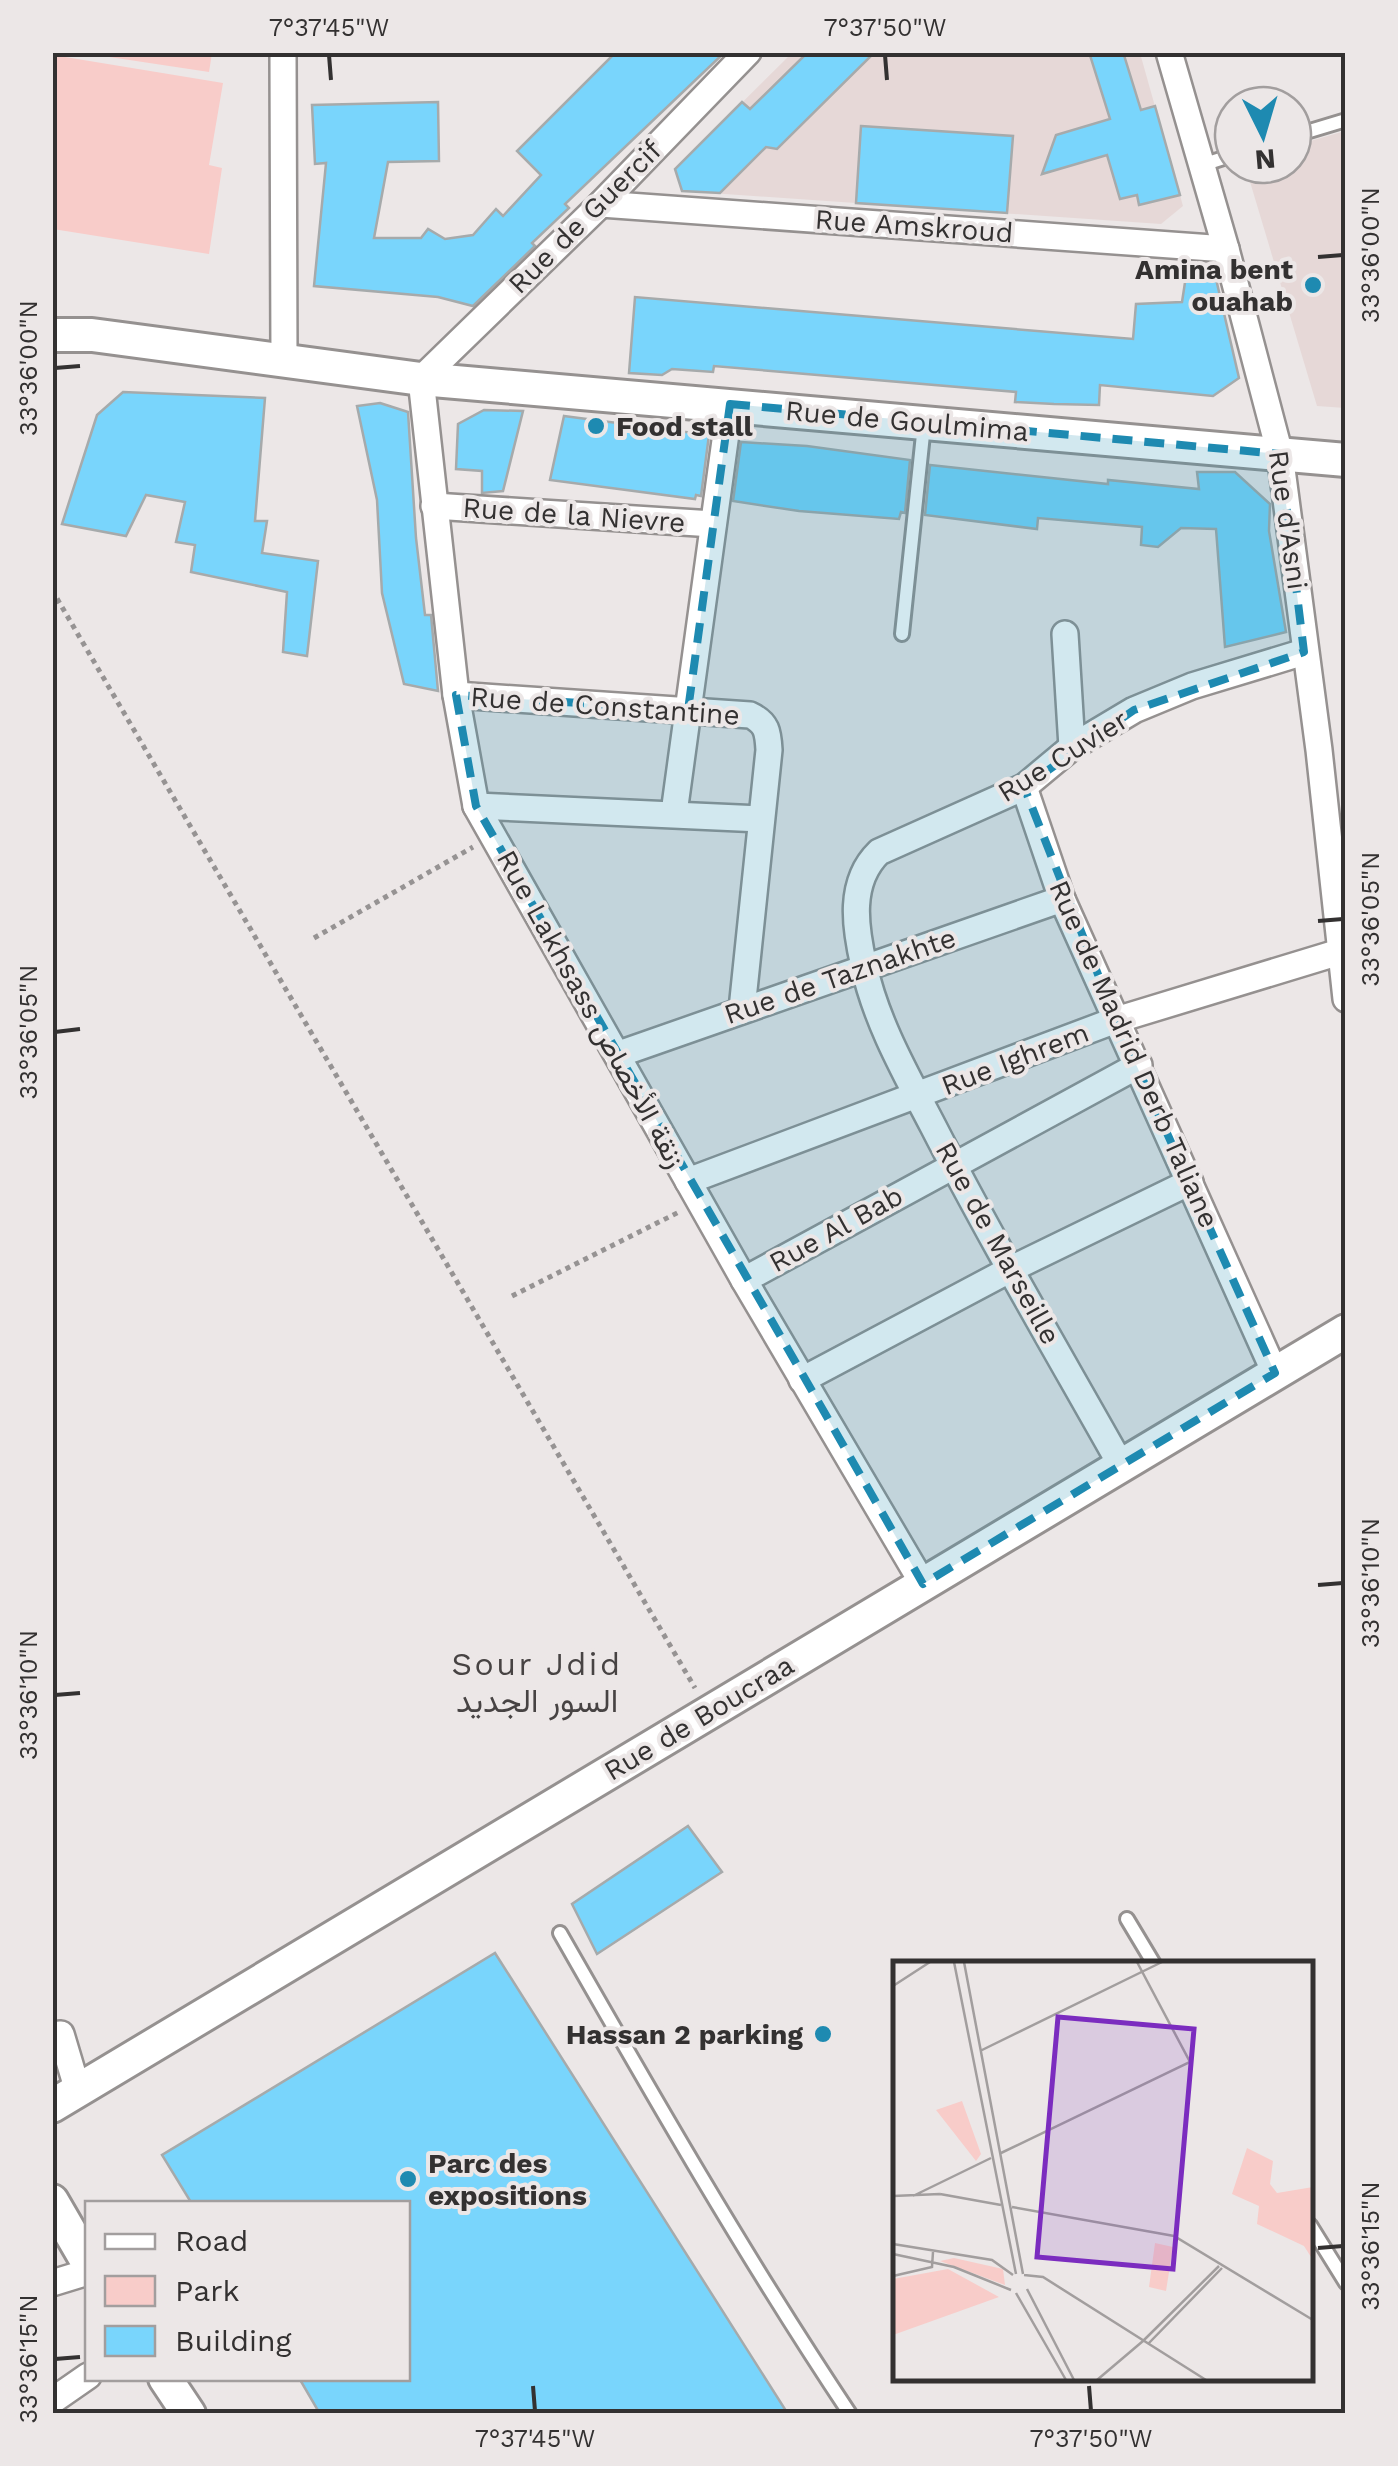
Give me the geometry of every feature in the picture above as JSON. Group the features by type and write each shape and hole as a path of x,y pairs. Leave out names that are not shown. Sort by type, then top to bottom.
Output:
{"street":[{"path":"282,52 284,359"},
{"name":"Rue de Guercif","path":"420,380 602,204 748,52"},
{"name":"Rue d'Asni","path":"1169,52 1280,454 1320,750 1346,998"},
{"name":"Rue Amskroud","path":"602,204 1226,249"},
{"name":"Rue de Goulmima","path":"52,335 92,335 420,380 1346,460"},
{"name":"Rue Lakhsass زنقة الأخصاص","path":"420,380 456,695 476,806 744,1280 923,1584"},
{"path":"674,813 730,404"},
{"name":"Rue de la Nievre","path":"434,506 713,524"},
{"path":"1065,634 1072,747"},
{"name":"Rue Cuvier","path":"855,902 863,872 879,852 1024,787 1072,747 1134,710 1192,686 1304,652"},
{"name":"Rue de Constantine","path":"456,695 750,715 763,722 768,729 769,750 742,1009"},
{"path":"1320,750 1346,742"},
{"name":"Rue de Madrid Derb Taliane","path":"1024,787 1062,899 1275,1373"},
{"path":"476,806 761,819"},
{"name":"Rue de Taznakhte","path":"619,1054 1062,899"},
{"name":"Rue de Marseille","path":"855,902 864,968 890,1039 953,1165 1120,1466"},
{"name":"Rue Ighrem","path":"694,1191 1116,1020 1342,951"},
{"name":"Rue Al Bab","path":"744,1280 1139,1065"},
{"path":"802,1380 1011,1268 1190,1182"},
{"name":"Rue de Boucraa","path":"65,2099 1346,1331"},
{"path":"52,2034 61,2034 65,2099"},
{"path":"52,2201 85,2258"},
{"path":"52,2283 85,2273"},
{"path":"52,2401 85,2378"},
{"path":"167,2381 188,2414"}],"lane":[{"path":"1313,130 1346,120"},
{"path":"1202,165 1213,161"},
{"path":"902,634 924,423"},
{"path":"1128,1919 1152,1961"},
{"path":"560,1933 670,2125 850,2414"},
{"path":"1313,2229 1346,2283"}],"path":[{"path":"52,590 710,1712"},
{"path":"314,938 493,836"},
{"path":"512,1296 694,1191"}],"highlighted area":[{"path":"730,404 1280,454 1304,652 1134,710 1024,787 1116,1020 1275,1373 923,1584 476,806 456,695 688,710"}],"shaded area":[{"path":"792,53 1140,53 1183,206 1161,224 682,191 675,169"},
{"name":"Amina bent ouahab","path":"1346,131 1345,408 1317,406 1251,185 1313,185 1313,140"}],"green space":[{"path":"212,52 209,72 83,53"},
{"path":"53,55 223,83 209,165 222,168 209,254 53,229"}],"building":[{"path":"616,52 725,52 565,204 569,208 532,243 535,246 473,306 438,297 314,286 326,163 315,164 312,105 438,102 439,161 388,162 374,238 421,238 428,229 445,239 473,235 496,209 503,216 541,175 517,151"},
{"path":"808,52 875,52 777,149 766,147 720,193 682,191 675,169 742,102 750,109"},
{"path":"1089,52 1123,52 1141,110 1155,106 1180,195 1139,205 1137,195 1120,199 1107,155 1042,174 1056,135 1110,119"},
{"path":"861,126 1013,136 1007,213 856,203"},
{"path":"1188,263 1213,266 1239,378 1213,396 1100,385 1099,405 1054,404 1015,402 1016,392 714,366 713,372 672,369 662,375 629,373 635,297 1133,339 1136,304 1182,302"},
{"path":"123,392 265,398 255,521 267,521 262,553 318,561 307,656 283,652 287,592 191,572 195,545 176,542 185,502 146,495 126,536 62,524 97,415"},
{"path":"380,403 408,412 416,538 425,615 431,615 438,691 404,684 382,593 377,500 357,406"},
{"path":"484,410 523,411 503,491 482,493 482,471 456,469 458,424"},
{"path":"564,416 709,435 701,496 696,495 695,499 550,480"},
{"path":"741,442 807,446 910,460 905,513 901,512 899,519 733,501"},
{"path":"930,465 1108,484 1108,480 1199,489 1197,472 1235,472 1270,504 1269,531 1286,632 1225,647 1216,529 1181,528 1158,547 1141,545 1142,527 1038,518 1037,529 925,515"},
{"path":"688,1826 722,1872 597,1954 572,1904"},
{"name":"Parc des expositions","path":"495,1953 788,2414 320,2414 301,2381 410,2381 410,2201 190,2201 162,2155"}],"place":[{"name":"Amina bent ouahab","path":"1313,285"},
{"name":"Food stall","path":"596,426"},
{"name":"Hassan 2 parking","path":"823,2034"},
{"name":"Parc des expositions","path":"408,2179"}],"district":[{"name":"Sour Jdid السور الجديد","path":"537,1682"}]}
